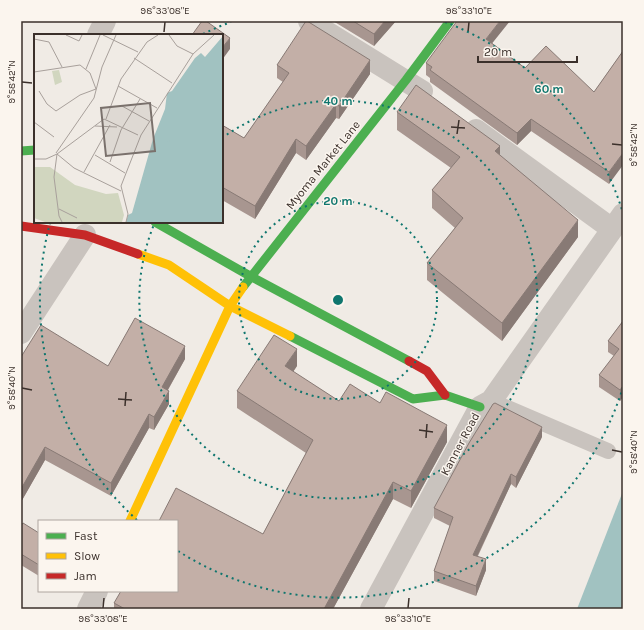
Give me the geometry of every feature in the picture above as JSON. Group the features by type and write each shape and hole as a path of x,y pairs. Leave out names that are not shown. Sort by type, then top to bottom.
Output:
{"main road":[{"name":"Myoma Market Lane","path":"130,520 230,306 250,276 406,80 450,21"},
{"path":"21,150 34,150"},
{"path":"157,223 250,276 427,371 445,395"},
{"path":"21,226 85,235 169,265 230,306 413,399 445,395 485,404"}],"street":[{"path":"98,34 105,21"},
{"path":"309,21 406,80 438,103"},
{"path":"458,117 618,222"},
{"name":"Kanner Road","path":"370,609 485,404 618,222"},
{"path":"21,333 85,235"},
{"path":"88,609 96,592"}],"lane":[{"path":"485,404 608,451"}],"water":[{"path":"623,491 623,609 577,609"}],"building":[{"path":"202,21 206,21 230,38 223,47 223,34 193,34"},
{"path":"306,21 370,60 339,106 336,104 306,146 296,139 255,206 223,188 223,126 244,138 289,73 277,65"},
{"path":"353,21 385,21 374,34"},
{"path":"457,21 500,21 486,39 525,68 546,46 594,92 623,51 623,153 609,172 531,119 517,133 430,70 432,67 426,63"},
{"path":"416,85 500,146 495,151 578,220 502,323 427,263 463,218 432,190 460,157 397,112"},
{"path":"135,318 185,346 162,387 169,391 154,417 149,414 111,483 45,447 21,489 21,357 41,325 108,366"},
{"path":"623,321 623,386 620,390 599,375 619,349 608,341"},
{"path":"274,335 297,349 285,366 339,401 350,384 380,403 386,392 447,425 411,491 393,482 324,609 125,609 114,603 120,592 178,592 178,520 160,520 176,488 263,534 313,440 237,391"},
{"path":"495,403 542,427 516,477 511,474 473,555 486,559 476,586 434,571 453,517 434,508 469,443"},
{"path":"23,523 38,532 38,564 21,554 21,526"}],"traffic: fast":[{"path":"243,287 406,80 450,21"},
{"path":"21,151 34,150"},
{"path":"157,223 250,276 409,361"},
{"path":"290,336 413,399 445,395 480,407"}],"traffic: slow":[{"path":"138,254 169,265 230,306 290,336"},
{"path":"130,520 230,306 243,287"}],"traffic: jam":[{"path":"21,226 85,235 138,254"},
{"path":"409,361 427,371 445,395"}]}
